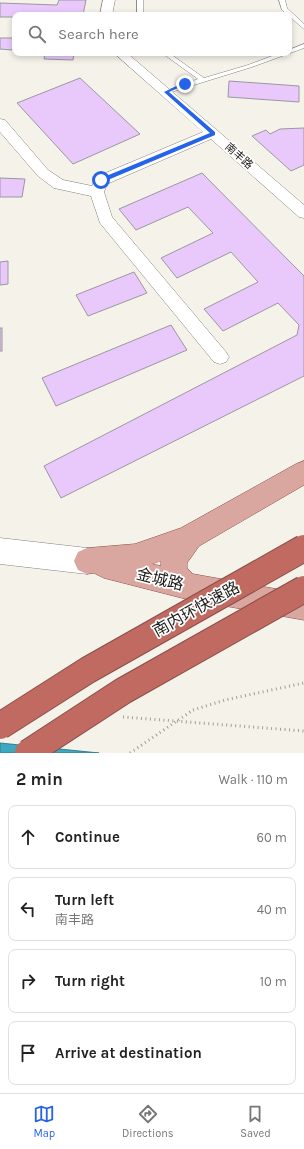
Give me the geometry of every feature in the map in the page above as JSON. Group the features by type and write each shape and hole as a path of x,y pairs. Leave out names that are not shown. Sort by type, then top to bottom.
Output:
{"highway":[{"name":"南内环快速路","path":"0,726 88,670 304,548"},
{"path":"28,753 120,704 304,589"}],"main road":[{"path":"0,551 87,561 135,557 190,537 304,472"},
{"path":"186,586 174,573 174,559 190,537"},
{"name":"金城路","path":"87,561 186,586 304,607"}],"street":[{"path":"107,12 109,0"},
{"name":"南丰路","path":"124,56 304,213"},
{"path":"0,123 43,173 59,184 96,192"},
{"path":"213,134 101,180 96,192 105,220 220,357"}],"lane":[{"path":"140,0 140,12"},
{"path":"282,0 284,9 287,12"},
{"path":"292,16 304,27"},
{"path":"292,50 304,46"},
{"path":"169,56 203,80"},
{"path":"166,92 277,56"}],"path":[{"path":"130,753 193,710 225,700 304,684"},
{"path":"120,704 304,732"}],"water":[{"path":"0,743 99,753 0,753"}],"building":[{"path":"59,0 86,0 84,12 12,12 12,17 0,17 0,3 57,5"},
{"path":"0,38 12,38 12,50 0,49"},
{"path":"44,56 74,56 73,60 44,59"},
{"path":"80,78 140,134 73,164 17,103"},
{"path":"229,81 299,86 299,102 228,97"},
{"path":"304,128 304,165 291,171 252,136 266,130 270,134 280,129"},
{"path":"202,173 304,276 304,376 61,498 44,466 297,335 299,325 278,303 223,331 204,309 258,282 231,252 177,278 161,258 213,233 188,207 136,230 119,209"},
{"path":"0,178 25,179 22,197 0,197"},
{"path":"8,261 8,284 0,285 0,262"},
{"path":"134,272 147,293 88,316 76,295"},
{"path":"171,325 187,350 56,406 42,378"},
{"path":"0,328 2,328 2,351 0,351"}],"route":[{"path":"101,180 213,134 166,92 185,84"}]}
